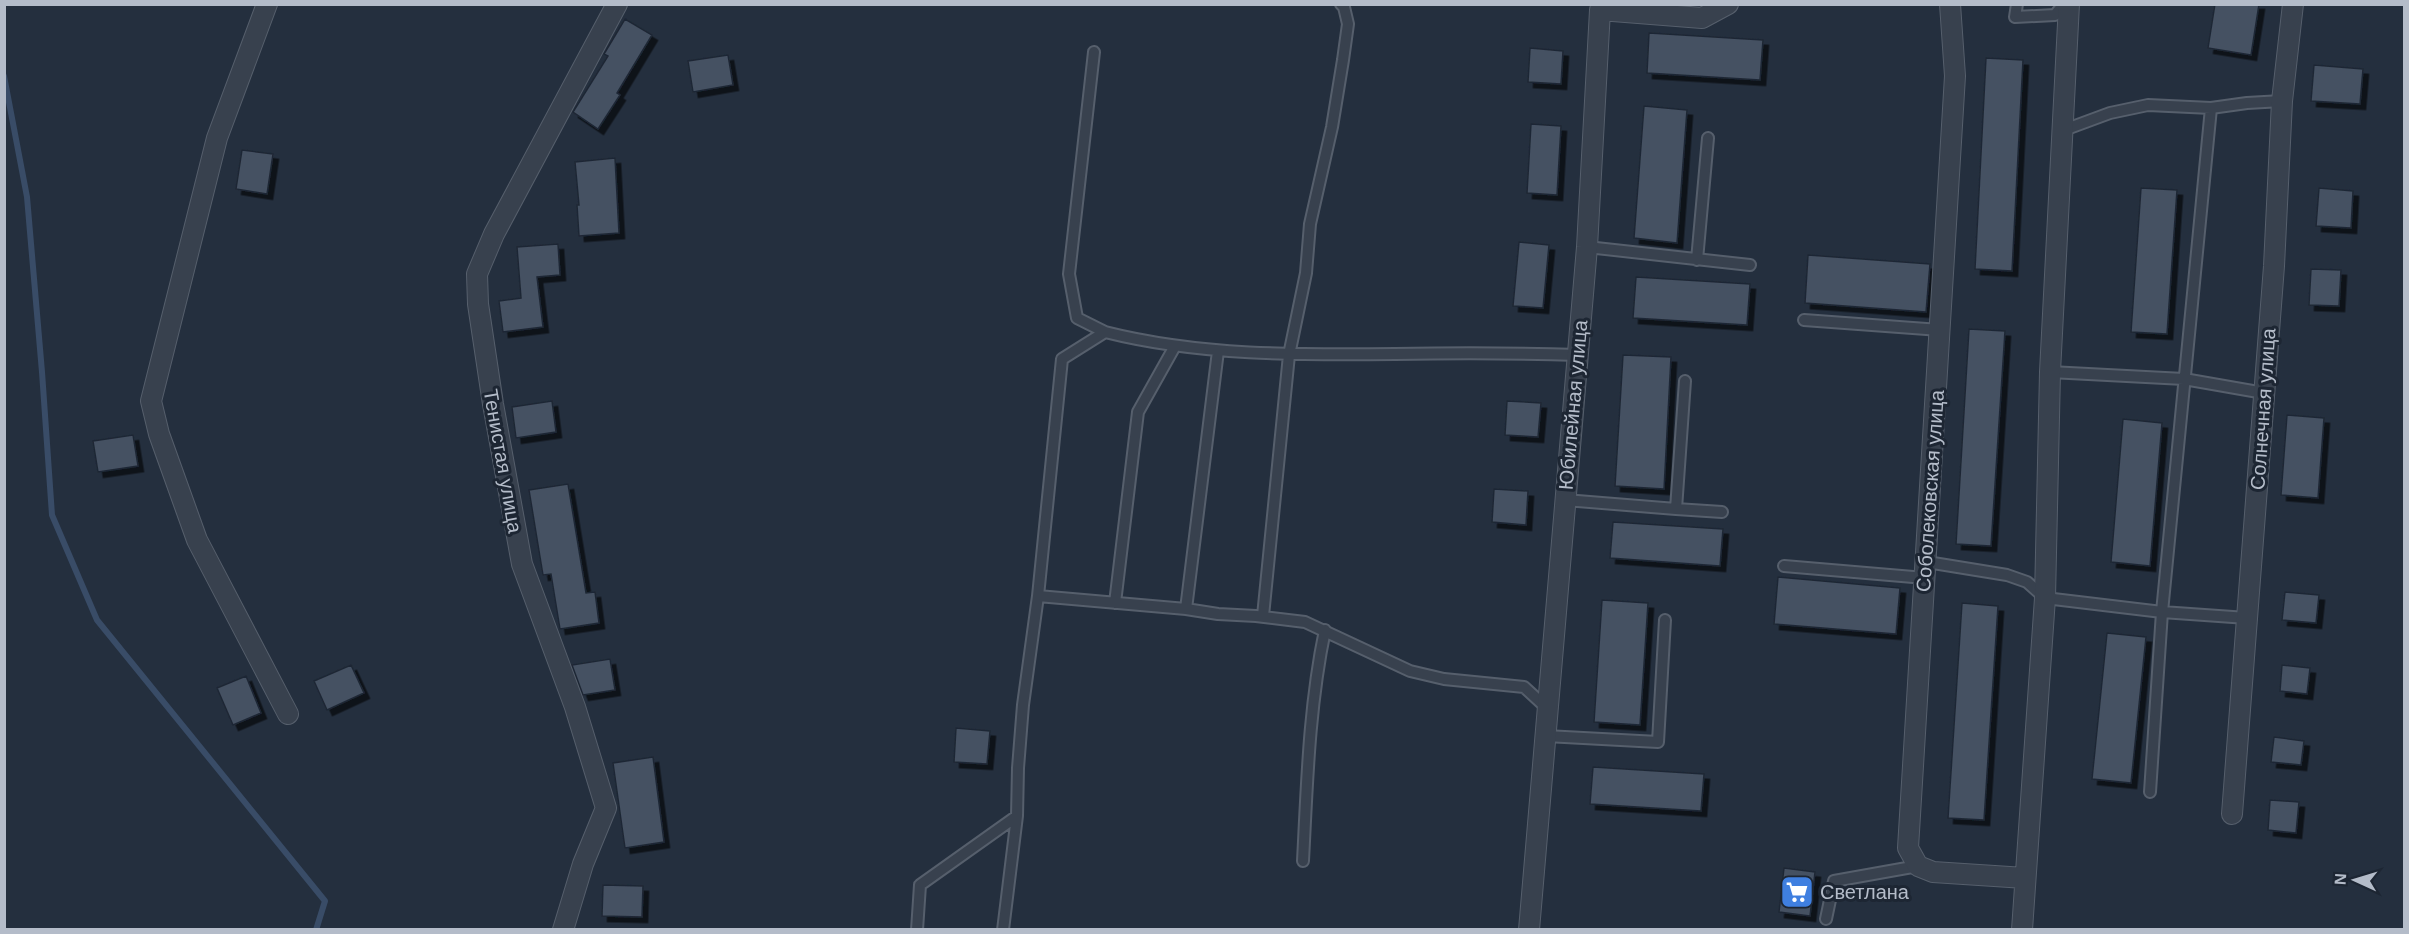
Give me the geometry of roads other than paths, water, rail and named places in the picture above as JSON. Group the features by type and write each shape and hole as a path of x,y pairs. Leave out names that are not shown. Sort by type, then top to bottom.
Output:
{"street":[{"path":"267,4 217,138 152,400 159,434 197,540 288,714"},
{"name":"Тенистая улица","path":"563,930 584,864 606,808 575,707 522,564 493,404 478,304 477,274 494,234 617,4"},
{"name":"Юбилейная улица","path":"1529,930 1587,247 1601,7 1702,18 1728,4"},
{"name":"Соболековская улица","path":"1918,866 1908,848 1955,76 1950,4"},
{"path":"2022,930 2045,598 2050,372 2069,4"},
{"name":"Солнечная улица","path":"2232,814 2274,266 2282,101 2293,4"},
{"path":"1918,866 1933,872 2025,878"}],"lane":[{"path":"1263,616 1289,355 1306,273 1310,224 1332,128 1348,24 1344,7 1341,4"},
{"path":"2017,4 2015,16 2055,15 2064,4"},
{"path":"1094,52 1069,274 1077,318 1105,332 1142,341 1218,351 1289,355 1490,353 1578,355"},
{"path":"2064,130 2110,113 2148,105 2211,108 2282,101"},
{"path":"2150,792 2162,612 2211,108"},
{"path":"1697,260 1708,138"},
{"path":"1587,247 1750,265"},
{"path":"1804,320 1940,330"},
{"path":"1003,930 1017,816 1023,705 1038,596 1062,359 1105,332"},
{"path":"1115,603 1138,412 1175,346"},
{"path":"1186,609 1218,351"},
{"path":"2050,372 2184,380 2264,393"},
{"path":"1676,509 1685,381"},
{"path":"1565,500 1722,512"},
{"path":"1784,566 2007,575 2027,582 2045,598 2162,612 2247,618"},
{"path":"1038,596 1218,614 1263,616 1305,622 1410,671 1444,679 1524,687 1548,709"},
{"path":"1546,736 1658,742 1665,620"},
{"path":"1303,861 1309,749 1325,630"},
{"path":"917,930 920,885 1017,816"},
{"path":"1826,919 1833,881 1918,866"}],"waterway":[{"path":"4,76 27,197 52,515 97,620 325,901 316,930"}],"place":[{"name":"Светлана","path":"1797,892"}]}
